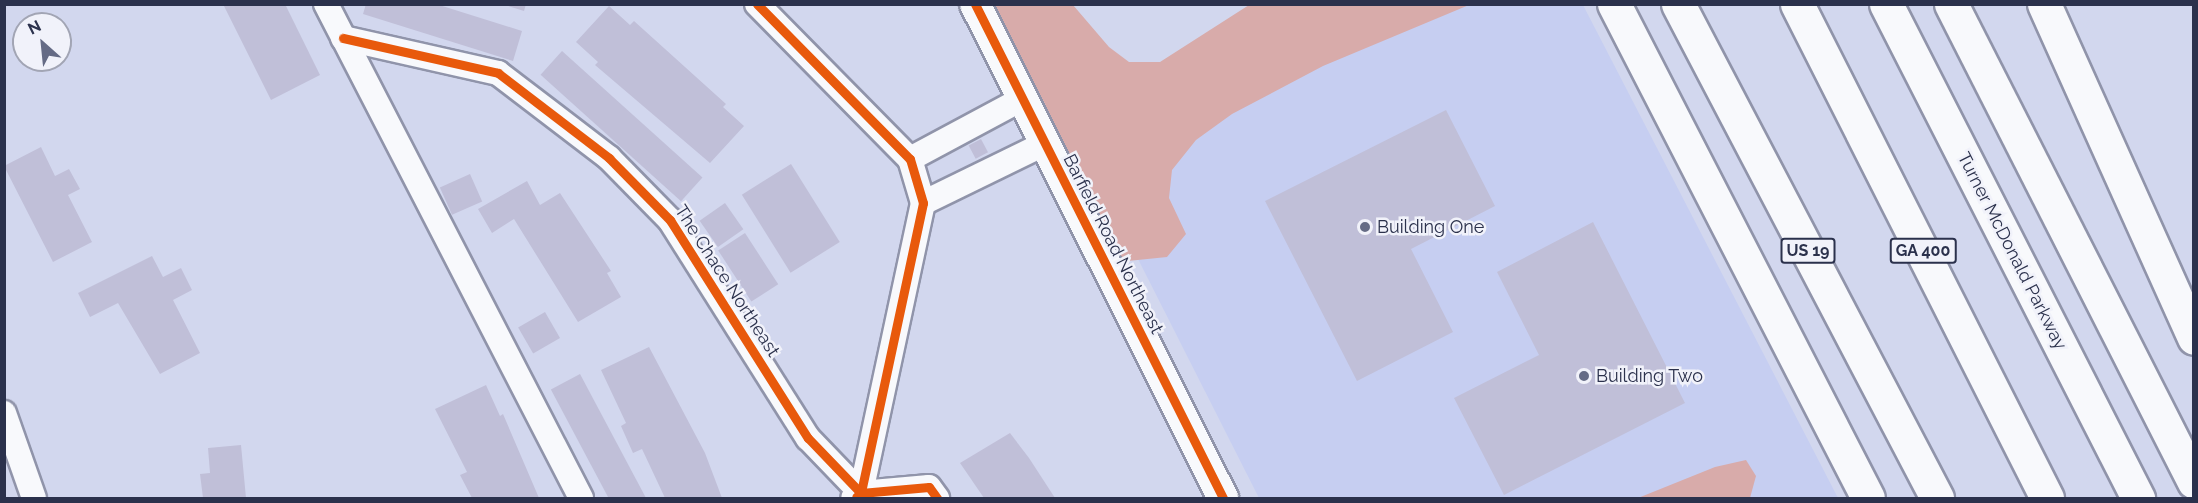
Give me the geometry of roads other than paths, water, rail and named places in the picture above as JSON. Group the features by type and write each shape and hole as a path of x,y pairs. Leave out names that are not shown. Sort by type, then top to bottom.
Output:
{"highway":[{"path":"1614,4 1868,498"},
{"name":"US 19","path":"1678,4 1937,498"},
{"name":"GA 400","path":"1797,4 2047,498"},
{"name":"Turner McDonald Parkway","path":"1886,4 2138,498"},
{"path":"1951,4 2193,482"},
{"path":"2044,4 2193,338"}],"street":[{"path":"326,4 581,498"},
{"path":"757,4 910,159 923,203 857,496 929,487 937,498"},
{"name":"Barfield Road Northeast","path":"975,4 1223,498"},
{"name":"The Chace Northeast","path":"343,38 498,73 609,158 670,220 808,438 857,496"},
{"path":"910,159 1022,99"},
{"path":"923,203 1044,144"},
{"path":"4,413 34,498"}],"place":[{"name":"Building One","path":"1365,227"},
{"name":"Building Two","path":"1584,376"}]}
